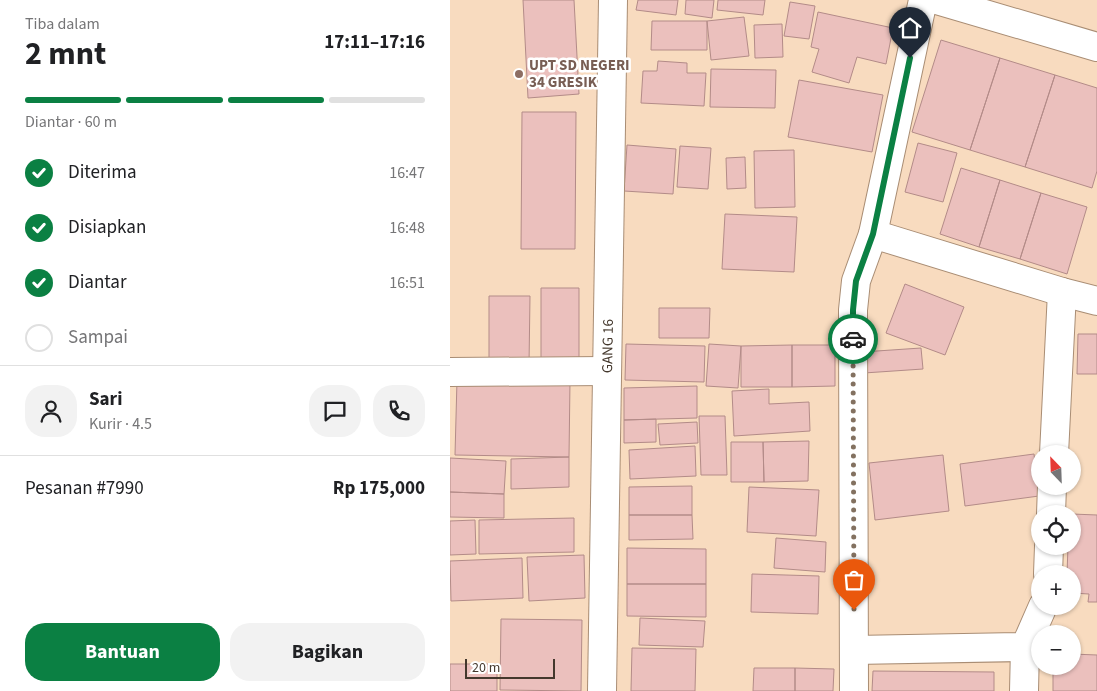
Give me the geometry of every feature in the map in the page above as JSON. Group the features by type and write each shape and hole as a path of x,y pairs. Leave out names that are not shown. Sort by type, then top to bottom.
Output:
{"street":[{"name":"GANG 16","path":"602,691 612,0"},
{"path":"854,691 853,310 856,281 873,234 923,0"},
{"path":"937,0 1097,47"},
{"path":"873,234 1097,301"},
{"path":"1054,445 1062,292"},
{"path":"450,372 607,372"},
{"path":"1024,691 1025,647 1039,615"},
{"path":"854,650 1025,647"}],"building":[{"path":"523,0 574,0 579,94 528,98"},
{"path":"638,0 678,0 676,15 636,10"},
{"path":"686,0 714,0 712,18 685,14"},
{"path":"718,0 765,0 763,15 717,10"},
{"path":"790,2 815,6 809,39 784,36"},
{"path":"818,12 893,28 886,64 857,57 849,83 812,72 819,49 811,47"},
{"path":"744,17 749,56 711,60 707,21"},
{"path":"652,21 707,21 707,50 651,50"},
{"path":"782,24 783,57 755,58 754,25"},
{"path":"941,40 1000,58 970,150 912,132"},
{"path":"1000,58 1055,75 1025,167 970,150"},
{"path":"658,61 687,63 687,73 706,73 704,106 641,103 643,71 657,71"},
{"path":"711,69 776,70 775,108 710,107"},
{"path":"1055,75 1097,88 1097,171 1092,188 1025,167"},
{"path":"799,80 883,95 872,152 788,137"},
{"path":"522,112 576,112 575,249 521,249"},
{"path":"918,143 957,153 943,202 905,192"},
{"path":"627,145 676,149 673,194 624,191"},
{"path":"680,146 711,148 708,189 677,187"},
{"path":"794,150 795,207 755,208 754,151"},
{"path":"745,157 746,188 727,189 726,158"},
{"path":"961,168 1000,180 979,247 940,234"},
{"path":"1000,180 1041,193 1020,259 979,247"},
{"path":"1041,193 1087,207 1067,274 1020,259"},
{"path":"725,214 797,217 794,272 722,269"},
{"path":"905,284 964,307 945,355 886,333"},
{"path":"541,288 579,288 579,364 541,364"},
{"path":"489,296 530,296 529,365 489,365"},
{"path":"659,308 710,308 709,338 659,338"},
{"path":"1078,334 1097,334 1097,374 1077,374"},
{"path":"626,344 705,346 704,382 625,380"},
{"path":"709,344 741,346 738,388 706,386"},
{"path":"792,345 835,345 835,386 792,387"},
{"path":"792,345 792,387 741,387 741,346"},
{"path":"921,348 923,369 864,373 862,352"},
{"path":"457,380 570,381 569,457 455,455"},
{"path":"697,386 697,418 624,420 624,388"},
{"path":"769,389 769,404 809,402 810,431 734,436 732,391"},
{"path":"699,416 725,416 727,475 701,475"},
{"path":"656,419 656,442 624,443 624,420"},
{"path":"697,422 698,443 660,445 658,424"},
{"path":"809,441 808,481 764,482 763,442"},
{"path":"731,442 763,442 764,482 731,482"},
{"path":"695,446 696,476 630,479 629,450"},
{"path":"1031,454 1031,495 1039,496 965,506 960,464"},
{"path":"943,455 949,511 875,520 869,463"},
{"path":"569,457 569,487 511,489 511,459"},
{"path":"450,458 506,461 504,494 450,492"},
{"path":"692,486 692,515 629,515 629,487"},
{"path":"749,487 819,490 816,536 747,532"},
{"path":"450,492 504,494 504,518 450,517"},
{"path":"1081,514 1097,515 1097,602 1088,602 1089,594 1081,594 1081,565 1067,565 1068,555 1081,555"},
{"path":"629,515 692,515 693,539 629,540"},
{"path":"574,518 574,552 479,554 479,520"},
{"path":"475,520 476,554 450,555 450,521"},
{"path":"776,538 826,542 825,572 774,568"},
{"path":"627,548 706,549 706,584 627,584"},
{"path":"584,555 585,598 529,601 527,557"},
{"path":"522,558 523,598 451,601 450,561"},
{"path":"752,574 819,576 818,614 751,612"},
{"path":"627,584 706,584 706,617 627,616"},
{"path":"640,618 705,621 703,647 639,645"},
{"path":"501,619 582,620 581,691 500,690"},
{"path":"632,648 696,649 695,691 631,691"},
{"path":"1081,654 1097,655 1097,691 1053,691 1053,675 1081,675"},
{"path":"450,664 497,664 497,691 450,691"},
{"path":"754,668 795,668 795,691 753,691"},
{"path":"795,668 834,669 833,691 795,691"},
{"path":"873,671 994,672 994,691 872,691"}],"way so far":[{"path":"853,339 854,610"}],"place":[{"name":"UPT SD NEGERI 34 GRESIK","path":"519,74"}],"route":[{"path":"853,339 856,281 873,234 910,58"}]}
